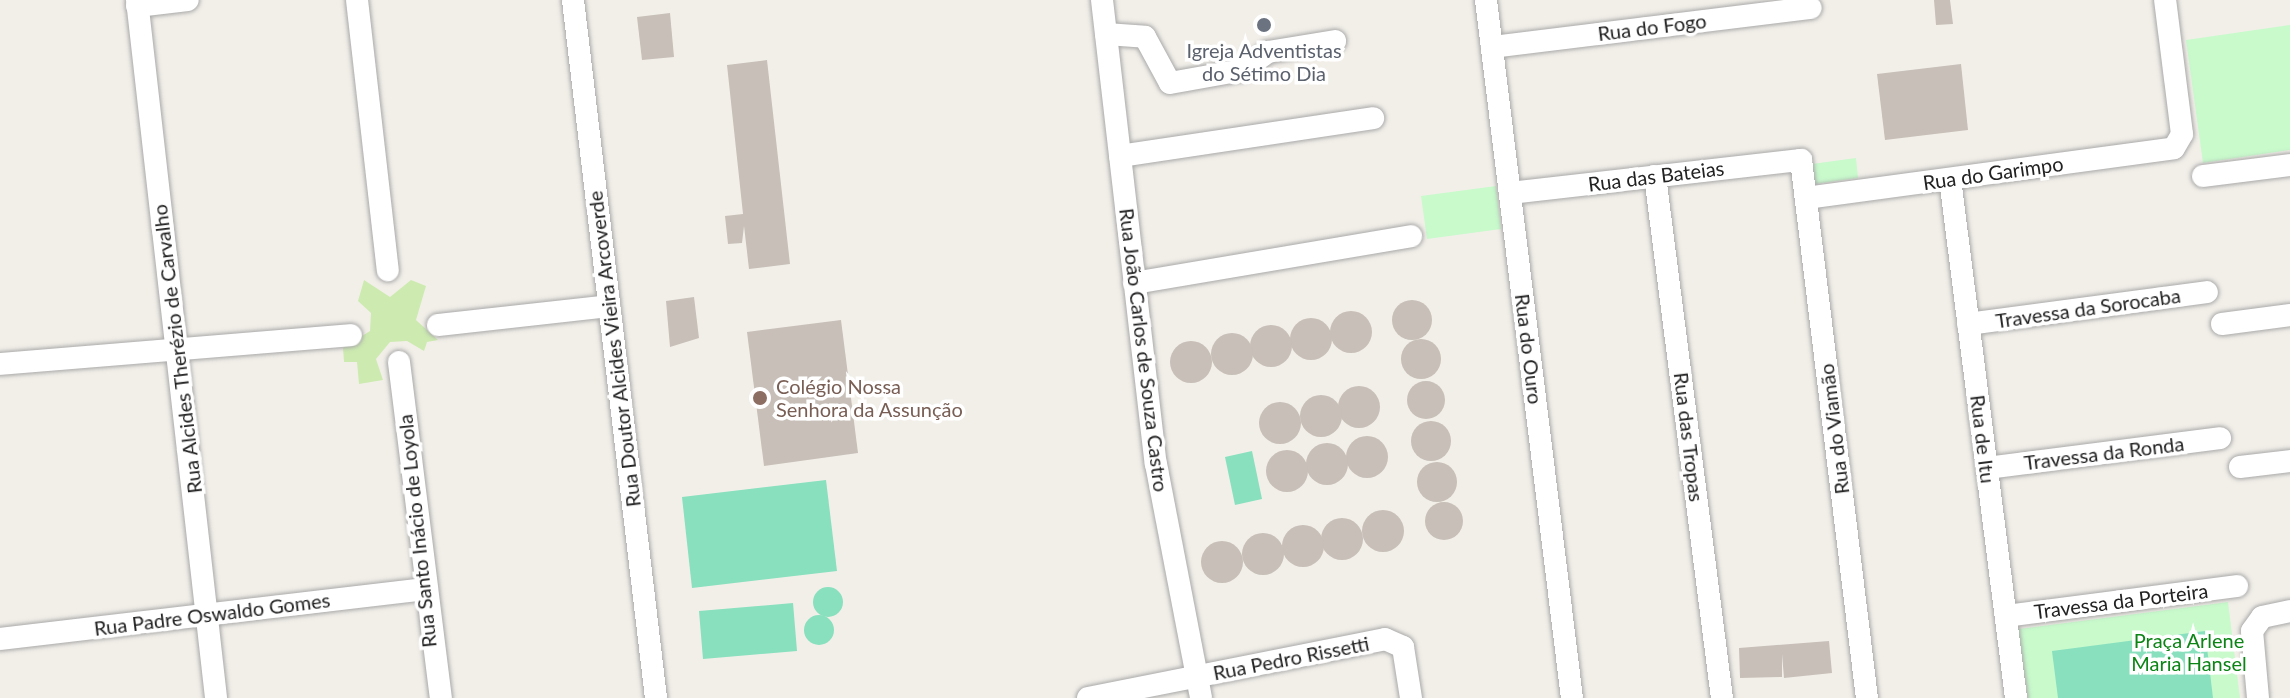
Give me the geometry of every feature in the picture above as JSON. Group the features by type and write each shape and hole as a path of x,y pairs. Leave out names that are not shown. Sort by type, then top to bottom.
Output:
{"street":[{"path":"137,3 188,0"},
{"path":"357,0 388,270"},
{"name":"Rua Doutor Alcides Vieira Arcoverde","path":"573,0 656,698"},
{"name":"Rua João Carlos de Souza Castro","path":"1102,0 1156,464 1199,687"},
{"name":"Rua do Ouro","path":"1486,0 1572,698"},
{"name":"Rua do Garimpo","path":"1806,198 2178,145 2165,0"},
{"name":"Rua Alcides Therézio de Carvalho","path":"137,3 216,698"},
{"name":"Rua do Fogo","path":"1492,47 1811,8"},
{"path":"1106,34 1145,37 1170,83 1243,70 1268,52 1335,41"},
{"path":"1120,156 1373,118"},
{"name":"Rua das Bateias","path":"1510,193 1801,160"},
{"name":"Rua do Viamão","path":"1801,160 1867,698"},
{"path":"2203,176 2290,165"},
{"name":"Rua das Tropas","path":"1655,176 1722,698"},
{"name":"Rua de Itu","path":"1950,179 2016,698"},
{"path":"1134,283 1411,236"},
{"name":"Travessa da Sorocaba","path":"1968,324 2207,292"},
{"path":"438,325 609,306"},
{"path":"2222,324 2290,315"},
{"path":"0,364 176,345 195,354 351,335"},
{"name":"Rua Santo Inácio de Loyola","path":"399,362 423,589 441,698"},
{"name":"Travessa da Ronda","path":"1987,468 2220,438"},
{"path":"2240,467 2290,461"},
{"name":"Travessa da Porteira","path":"2006,616 2237,586"},
{"name":"Rua Padre Oswaldo Gomes","path":"0,639 423,589"},
{"path":"2258,698 2256,622 2290,611"},
{"name":"Rua Pedro Rissetti","path":"1088,698 1199,687 1399,642 1411,698"}],"green space":[{"path":"2290,25 2290,150 2203,163 2186,40"},
{"path":"1856,158 1858,178 1815,184 1812,164"},
{"path":"1496,186 1501,229 1427,239 1421,196"},
{"path":"364,280 390,297 411,280 426,286 416,320 438,340 427,342 424,351 407,341 390,342 376,359 383,380 359,384 357,362 344,362 343,348 370,331 371,313 358,301"},
{"path":"1252,451 1262,499 1235,505 1225,457"},
{"path":"826,480 837,571 692,588 682,497"},
{"path":"828,587 834,588 842,596 842,608 834,616 828,617 822,616 814,608 813,602 814,596 822,588"},
{"name":"Praça Arlene Maria Hansel","path":"2228,602 2240,698 2028,698 2018,629"},
{"path":"793,603 797,651 703,659 699,611"},
{"path":"819,615 825,616 833,624 833,636 825,644 819,645 813,644 805,636 804,630 805,624 813,616"},
{"path":"2205,631 2213,698 2058,698 2052,651"}],"building":[{"path":"1934,0 1950,0 1953,24 1936,25"},
{"path":"670,13 674,57 642,60 637,17"},
{"path":"767,60 790,264 749,269 744,226 742,243 728,244 725,216 743,214 727,65"},
{"path":"1961,64 1968,130 1885,140 1877,74"},
{"path":"694,297 699,338 670,347 666,301"},
{"path":"1412,300 1426,306 1432,320 1426,334 1412,340 1398,334 1392,320 1398,306"},
{"path":"1351,311 1366,317 1372,332 1366,347 1351,353 1336,347 1330,332 1336,317"},
{"path":"1311,318 1326,324 1332,339 1326,354 1311,360 1296,354 1290,339 1296,324"},
{"path":"841,320 858,453 764,466 747,332"},
{"path":"1271,325 1286,331 1292,346 1286,361 1271,367 1256,361 1250,346 1256,331"},
{"path":"1232,333 1247,339 1253,354 1247,369 1232,375 1217,369 1211,354 1217,339"},
{"path":"1421,339 1435,345 1441,359 1435,373 1421,379 1407,373 1401,359 1407,345"},
{"path":"1191,341 1206,347 1212,362 1206,377 1191,383 1176,377 1170,362 1176,347"},
{"path":"1426,381 1440,386 1445,400 1440,414 1426,419 1412,414 1407,400 1412,386"},
{"path":"1359,386 1374,392 1380,407 1374,422 1359,428 1344,422 1338,407 1344,392"},
{"path":"1321,395 1336,401 1342,416 1336,431 1321,437 1306,431 1300,416 1306,401"},
{"path":"1280,402 1295,408 1301,423 1295,438 1280,444 1265,438 1259,423 1265,408"},
{"path":"1431,421 1445,427 1451,441 1445,455 1431,461 1417,455 1411,441 1417,427"},
{"path":"1367,436 1382,442 1388,457 1382,472 1367,478 1352,472 1346,457 1352,442"},
{"path":"1327,443 1342,449 1348,464 1342,479 1327,485 1312,479 1306,464 1312,449"},
{"path":"1287,450 1302,456 1308,471 1302,486 1287,492 1272,486 1266,471 1272,456"},
{"path":"1437,462 1451,468 1457,482 1451,496 1437,502 1423,496 1417,482 1423,468"},
{"path":"1444,502 1458,507 1463,521 1458,535 1444,540 1430,535 1425,521 1430,507"},
{"path":"1383,510 1398,516 1404,531 1398,546 1383,552 1368,546 1362,531 1368,516"},
{"path":"1342,518 1357,524 1363,539 1357,554 1342,560 1327,554 1321,539 1327,524"},
{"path":"1303,525 1318,531 1324,546 1318,561 1303,567 1288,561 1282,546 1288,531"},
{"path":"1263,533 1278,539 1284,554 1278,569 1263,575 1248,569 1242,554 1248,539"},
{"path":"1222,541 1237,547 1243,562 1237,577 1222,583 1207,577 1201,562 1207,547"},
{"path":"1829,641 1832,673 1784,678 1782,654 1782,677 1740,678 1739,648"}],"place":[{"name":"Igreja Adventistas do Sétimo Dia","path":"1264,25"},
{"name":"Colégio Nossa Senhora da Assunção","path":"760,398"}]}
